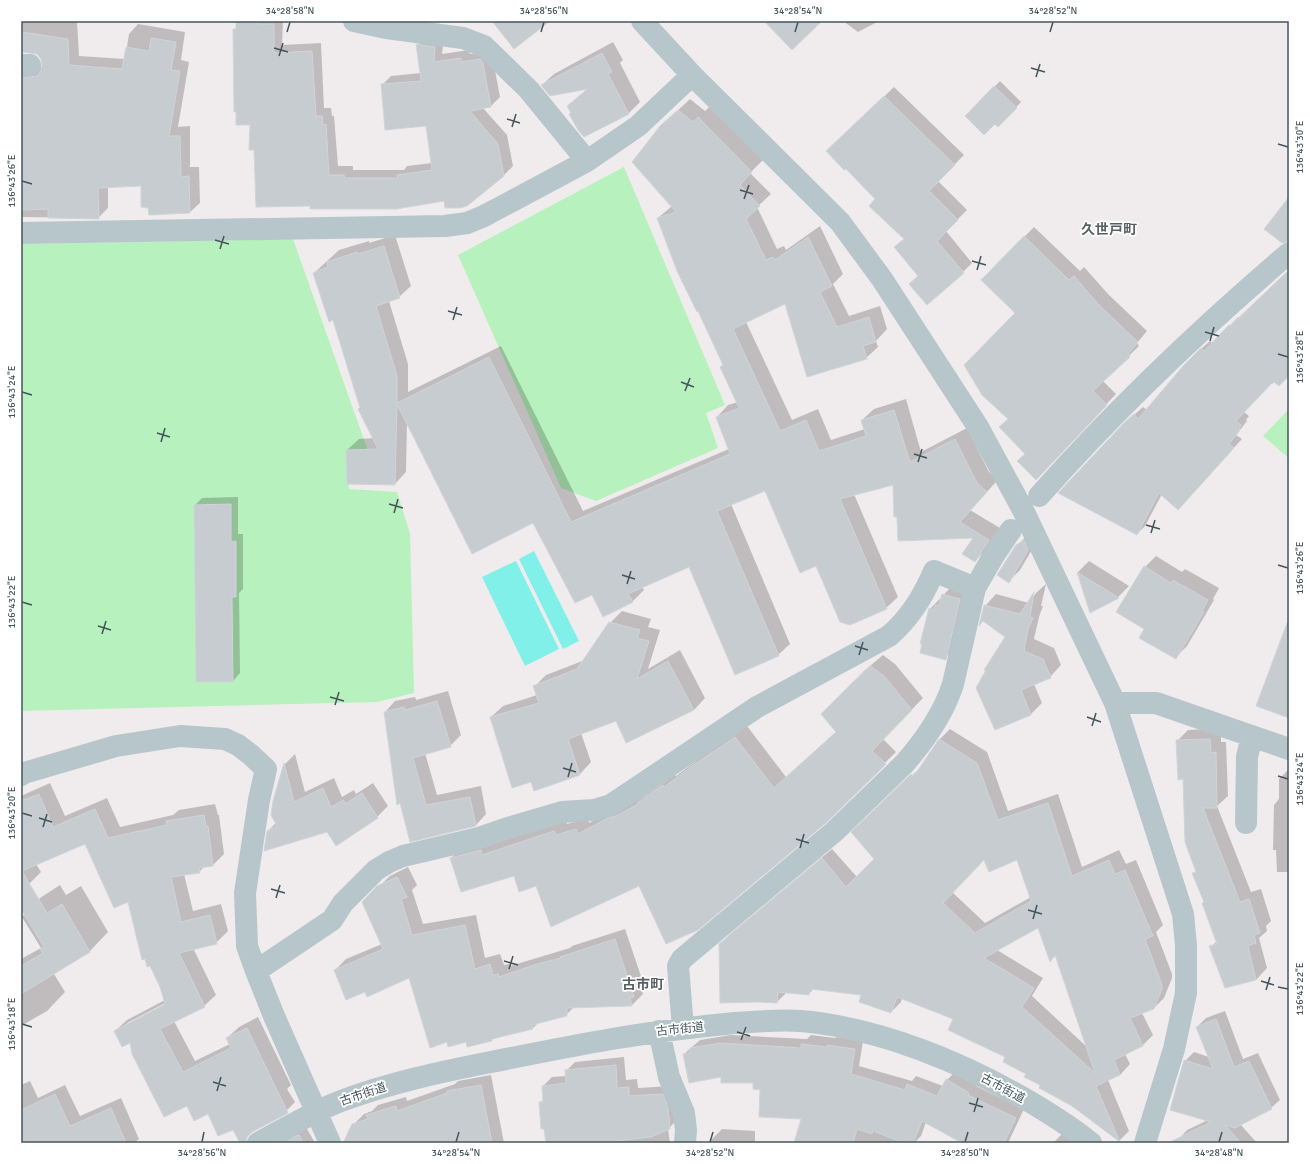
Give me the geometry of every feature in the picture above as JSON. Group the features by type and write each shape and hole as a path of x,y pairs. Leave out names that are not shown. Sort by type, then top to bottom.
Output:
{"street":[{"path":"354,21 386,28 462,38 484,46 529,90 587,161"},
{"path":"642,21 692,75 840,222 882,279 982,434 1023,510 1115,703 1183,914 1186,946 1186,993 1174,1049 1145,1143"},
{"path":"21,233 445,226 467,223 484,216 587,161 638,126 692,75"},
{"path":"1039,496 1148,380 1289,253"},
{"path":"682,1028 678,966 682,960 835,831 913,753 940,714 948,700 953,684 975,588 994,555 1011,530"},
{"path":"256,972 332,920 342,903 376,870 389,862 403,856 479,838 562,812 594,810 611,805 757,707 889,636 897,629 926,591 934,571 975,588"},
{"path":"1115,703 1156,703 1289,749"},
{"path":"21,776 24,773 116,746 180,736 224,739 238,745 266,769 259,800 245,893 247,946 256,972 330,1143"},
{"path":"1246,823 1247,757 1252,736"},
{"name":"古市街道","path":"258,1143 317,1112 341,1102 395,1084 442,1072 571,1046 659,1031 790,1020 830,1024 887,1039 947,1061 1009,1090 1060,1120 1091,1143"},
{"path":"659,1031 669,1078 684,1113 686,1130 685,1143"}],"green space":[{"path":"624,167 725,405 706,413 718,448 596,501 561,488 458,255"},
{"path":"293,239 368,451 347,452 349,489 397,492 410,534 414,693 377,702 21,711 21,244"},
{"path":"1289,409 1289,458 1263,436"}],"water":[{"path":"534,551 579,641 563,649 519,559"},
{"path":"516,561 559,649 525,666 482,577"}],"building":[{"path":"236,21 259,21 259,24 274,24 274,53 312,51 316,116 322,116 323,125 326,124 329,175 344,175 345,178 398,178 397,175 432,170 426,126 385,130 381,84 421,81 416,44 435,47 434,62 461,58 461,62 480,59 483,63 491,107 470,111 498,144 504,176 467,206 460,208 445,208 444,201 396,209 310,209 310,206 256,207 254,150 249,150 250,125 236,125 236,112 234,112 233,29 236,29"},
{"path":"492,21 550,21 514,49"},
{"path":"764,21 822,21 792,50"},
{"path":"22,32 68,39 69,65 122,69 126,47 149,51 151,38 176,42 171,70 180,71 169,136 180,136 181,177 189,176 190,213 149,215 148,208 141,207 141,186 98,188 99,219 48,218 48,209 22,210 21,78 37,76 41,71 42,65 41,59 37,54 22,52"},
{"path":"602,53 612,72 608,74 629,114 584,137 578,130 569,114 571,113 567,106 588,89 550,96 541,85"},
{"path":"994,86 1017,108 998,127 995,124 984,135 965,116"},
{"path":"884,96 955,165 929,191 958,220 937,241 964,273 927,305 909,284 918,276 894,247 904,239 869,206 875,199 826,151"},
{"path":"678,110 693,122 698,117 752,172 740,185 760,206 746,219 766,260 773,257 775,260 808,237 832,286 820,292 837,327 869,317 876,342 863,346 867,359 807,377 785,304 733,329 780,431 806,420 819,451 866,436 861,420 894,410 910,462 955,439 977,483 987,492 960,522 989,540 975,562 962,554 973,538 898,541 897,517 894,517 893,485 840,499 887,609 850,625 840,622 816,566 800,573 765,491 717,511 779,656 735,675 689,567 628,594 633,602 603,617 592,595 575,603 533,523 472,554 397,404 395,485 347,484 346,450 378,449 358,409 360,408 333,320 329,322 313,273 328,267 327,262 357,252 358,254 384,246 400,298 376,306 397,376 397,403 489,357 571,522 730,454 716,417 739,408 720,367 723,365 698,311 697,312 677,271 657,218 676,212 632,162 660,126"},
{"path":"1289,197 1289,241 1282,243 1264,229"},
{"path":"1024,236 1069,280 1074,276 1099,305 1138,342 1128,354 1130,357 1093,391 1107,405 1036,480 1017,461 1025,454 999,427 1008,419 982,395 964,365 1015,313 981,280"},
{"path":"1289,270 1289,376 1279,386 1274,382 1272,383 1236,421 1241,425 1240,430 1229,444 1234,448 1178,510 1159,493 1137,535 1058,493 1124,423 1134,414 1138,419 1184,365 1201,348 1204,351 1229,325 1230,326"},
{"path":"231,504 231,542 236,541 236,597 232,597 233,682 196,682 194,505"},
{"path":"1024,540 1028,550 1009,583 997,575 1016,545"},
{"path":"1144,566 1171,583 1173,580 1208,600 1202,611 1204,612 1176,659 1139,638 1144,629 1116,612"},
{"path":"1077,572 1119,598 1090,613"},
{"path":"1034,592 1030,617 1033,618 1028,629 1024,651 1043,659 1051,678 1021,690 1031,715 995,730 976,688 986,670 984,670 1005,637 983,621 979,626 984,605 1020,614"},
{"path":"942,594 960,599 946,660 920,653 922,644 920,644 929,608 934,610 935,605 939,605"},
{"path":"609,622 640,630 637,638 649,641 637,679 668,661 694,710 626,743 616,721 568,739 580,775 534,791 531,782 512,788 490,717 539,703 533,686 577,669"},
{"path":"1287,623 1289,623 1289,718 1256,706"},
{"path":"871,666 884,676 912,710 872,751 886,764 827,822 698,930 666,944 639,886 551,927 536,886 519,892 514,876 461,892 450,858 481,850 482,855 554,831 556,835 576,829 578,834 638,804 637,803 663,785 664,787 735,737 774,788 836,732 821,714"},
{"path":"437,701 451,747 413,758 426,805 470,797 476,826 410,842 400,803 397,805 384,712 404,707 405,710"},
{"path":"939,739 977,763 998,820 1048,803 1072,876 1109,860 1115,874 1125,870 1153,936 1145,939 1162,985 1162,989 1154,1009 1130,1018 1143,1046 1114,1060 1120,1075 1096,1086 1120,1142 1072,1106 1039,1088 1040,1085 1024,1077 1026,1074 1003,1062 1005,1057 948,1030 953,1019 897,997 891,1013 859,1002 861,995 810,989 809,995 778,992 777,1003 720,1003 719,944 822,858 846,887 874,859 851,832 911,774 914,776","holes":["984,860 989,872 1017,860 1031,901 975,933 943,903","1038,928 1050,962 1055,955 1095,1073 1022,1007 1034,988 984,958"]},
{"path":"1210,739 1211,753 1216,752 1217,808 1203,808 1240,902 1249,899 1260,933 1254,935 1256,943 1248,946 1256,980 1225,988 1209,946 1217,944 1202,903 1204,902 1192,873 1196,872 1185,842 1183,779 1178,780 1176,740"},
{"path":"284,763 294,802 323,788 331,807 343,800 345,804 362,793 378,818 336,846 327,832 264,851 267,831 277,826 271,815 273,801"},
{"path":"39,794 53,827 95,809 108,838 167,825 166,821 204,815 206,826 208,826 213,866 199,868 200,873 171,877 181,922 210,915 217,944 179,953 205,1007 160,1029 183,1072 231,1048 226,1038 247,1028 288,1113 252,1132 247,1137 246,1143 240,1143 233,1130 218,1136 208,1114 194,1121 187,1106 164,1117 132,1054 130,1043 122,1047 114,1031 165,1004 160,987 150,966 147,967 145,959 142,960 128,902 114,908 85,844 22,871 47,913 62,904 90,952 21,994 21,966 43,953 40,949 44,947 21,909 21,801"},
{"path":"397,877 407,897 401,899 412,935 465,925 475,969 490,964 493,975 498,974 499,977 537,964 561,958 560,957 615,939 634,997 630,998 632,1006 567,1008 567,1016 532,1025 533,1029 492,1039 492,1041 467,1047 466,1042 448,1047 447,1042 430,1048 409,978 367,997 365,992 346,1000 334,970 383,949 362,902 377,886"},
{"path":"1216,1019 1234,1067 1249,1061 1272,1109 1235,1128 1225,1125 1241,1143 1168,1143 1211,1122 1170,1110 1184,1060 1213,1069 1196,1027"},
{"path":"721,1043 801,1048 801,1044 827,1047 827,1045 855,1049 851,1074 905,1090 907,1084 937,1096 946,1079 969,1093 968,1095 1016,1118 1004,1143 962,1143 922,1121 913,1143 904,1143 873,1131 872,1134 857,1129 853,1143 794,1143 801,1119 759,1117 760,1090 753,1089 753,1083 721,1083 721,1077 689,1083 683,1054 690,1053 690,1048"},
{"path":"616,1065 617,1088 629,1087 629,1096 663,1094 668,1108 670,1129 651,1137 616,1141 616,1143 546,1143 544,1129 541,1129 539,1102 543,1102 542,1086 566,1083 565,1070"},
{"path":"481,1085 492,1143 343,1143 352,1124 368,1119 366,1115 396,1106 397,1111 447,1093 447,1091"},
{"path":"55,1094 70,1126 111,1108 126,1143 21,1143 21,1110"},
{"path":"299,1135 303,1143 284,1143 294,1137"}],"district":[{"name":"久世戸町","path":"1109,229"},
{"name":"古市町","path":"643,984"}]}
